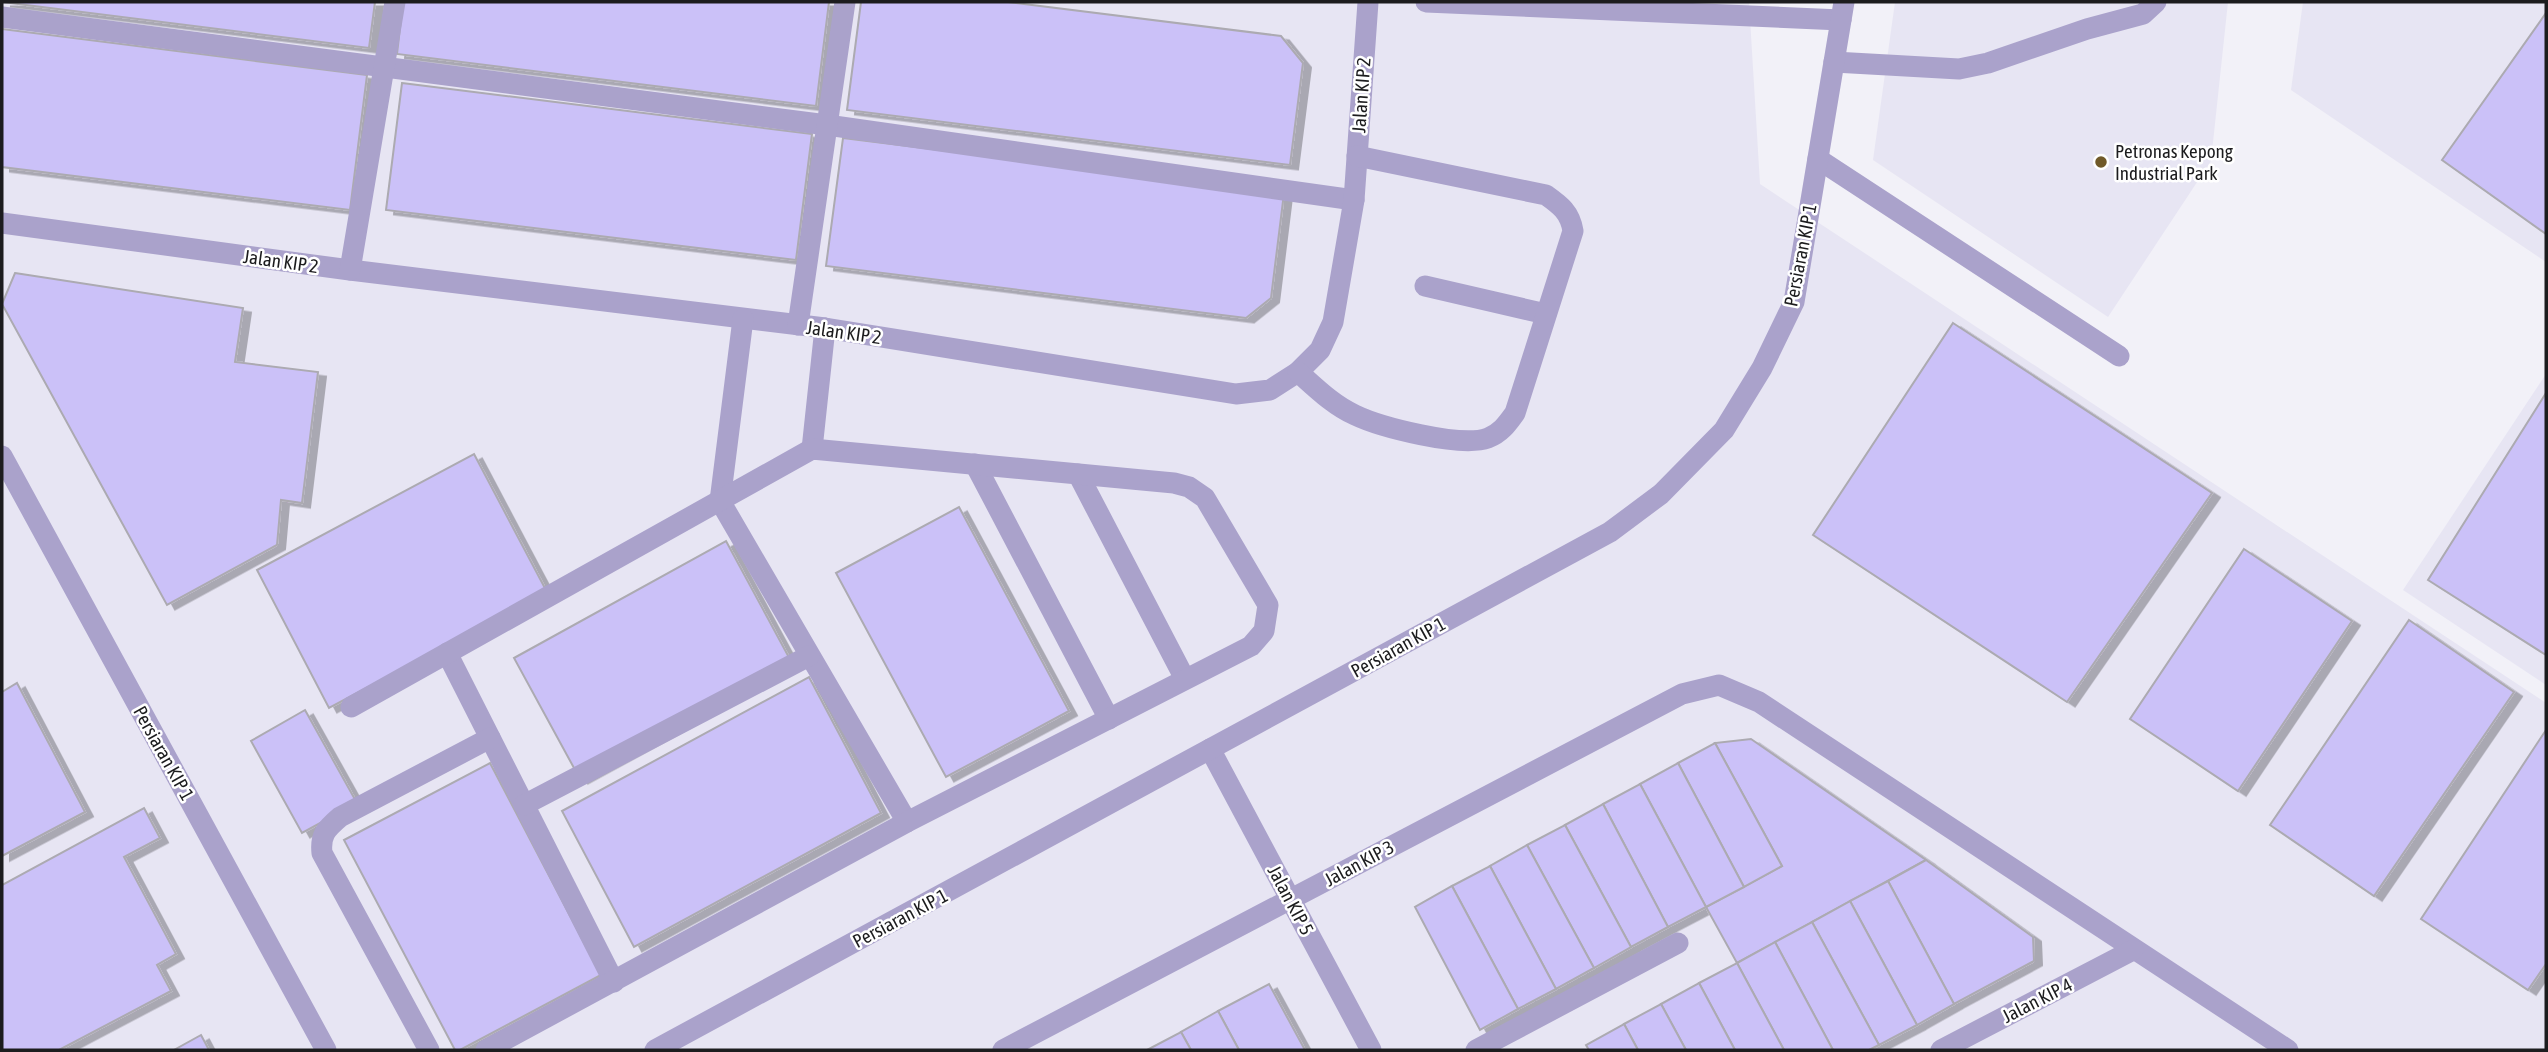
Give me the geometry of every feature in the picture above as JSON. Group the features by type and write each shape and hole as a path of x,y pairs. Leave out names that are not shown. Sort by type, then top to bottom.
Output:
{"street":[{"path":"350,270 395,2"},
{"path":"798,325 845,2"},
{"name":"Jalan KIP 2","path":"2,223 350,270 825,328 1236,394 1270,390 1298,372 1320,350 1333,322 1354,200 1368,2"},
{"path":"1426,2 1843,11"},
{"path":"1834,62 1959,69 1988,63 2087,29 2143,14 2155,2"},
{"name":"Persiaran KIP 1","path":"655,1050 1610,532 1661,494 1724,430 1762,368 1794,302 1843,11"},
{"path":"2,17 827,125 1354,200"},
{"path":"1298,372 1327,398 1353,414 1391,429 1470,441 1486,439 1503,430 1515,413 1573,231 1571,218 1562,206 1546,195 1357,156"},
{"path":"1818,159 2119,356"},
{"path":"1425,286 1546,314"},
{"path":"743,319 720,501 907,822"},
{"path":"812,449 825,328"},
{"path":"351,707 812,449 1174,483 1189,487 1205,498 1268,605 1264,631 1251,646 907,822 486,1050"},
{"name":"Persiaran KIP 1","path":"2,456 326,1050"},
{"path":"975,464 1108,719"},
{"path":"1078,474 1185,679"},
{"path":"447,653 614,982"},
{"path":"524,805 809,656"},
{"name":"Jalan KIP 3","path":"1003,1050 1682,694 1718,685 1759,702 2133,950"},
{"path":"429,1050 322,853 321,842 324,831 340,817 490,738"},
{"name":"Jalan KIP 5","path":"1210,749 1371,1050"},
{"path":"1476,1050 1678,943"},
{"path":"2133,950 2288,1050"},
{"name":"Jalan KIP 4","path":"1941,1050 2133,950"}],"shaded area":[{"path":"2,2 1749,2 1760,184 2546,703 2546,1050 2,1050"},
{"path":"1895,2 2228,2 2211,161 2108,317 1873,160"},
{"path":"2303,2 2546,2 2546,262 2291,90"},
{"path":"2546,374 2546,685 2403,590"}],"building":[{"path":"2,2 375,2 369,48"},
{"path":"403,2 829,2 816,106 397,54"},
{"path":"861,2 1008,2 1281,36 1303,63 1290,165 847,110"},
{"path":"2546,13 2546,234 2442,160"},
{"path":"2,29 367,75 350,210 2,167"},
{"path":"402,83 812,134 796,260 386,210"},
{"path":"843,138 1284,193 1271,298 1246,318 826,266"},
{"path":"15,273 243,308 235,362 318,372 302,503 281,500 277,545 167,605 2,304"},
{"path":"1953,323 2212,493 2067,702 1813,535"},
{"path":"2546,393 2546,655 2428,580"},
{"path":"474,454 547,592 329,708 257,570"},
{"path":"959,507 1069,711 946,777 836,573"},
{"path":"726,541 792,663 580,779 514,658"},
{"path":"2244,549 2352,621 2238,791 2130,719"},
{"path":"2409,620 2514,692 2374,896 2270,825"},
{"path":"809,677 881,813 634,947 562,811"},
{"path":"17,683 85,812 2,856 2,692"},
{"path":"305,710 357,803 302,833 251,741"},
{"path":"2546,730 2546,964 2528,990 2421,919"},
{"path":"1751,739 1926,860 1737,963 1706,907 1782,866 1715,743"},
{"path":"1715,743 1782,866 1744,887 1678,763"},
{"path":"490,763 601,975 460,1050 455,1050 344,840"},
{"path":"1678,763 1744,887 1706,907 1640,784"},
{"path":"1640,784 1706,907 1668,927 1603,804"},
{"path":"1603,804 1668,927 1631,947 1565,825"},
{"path":"144,808 160,838 124,857 176,954 157,965 171,991 59,1050 2,1050 2,885"},
{"path":"1565,825 1631,947 1594,968 1527,845"},
{"path":"1527,845 1594,968 1556,989 1490,866"},
{"path":"1926,860 2033,937 2034,961 1954,1004 1888,881"},
{"path":"1490,866 1556,989 1518,1009 1452,886"},
{"path":"1888,881 1954,1004 1917,1025 1850,901"},
{"path":"1452,886 1518,1009 1480,1030 1415,907"},
{"path":"1850,901 1917,1025 1879,1045 1812,922"},
{"path":"1812,922 1879,1045 1869,1050 1833,1050 1775,942"},
{"path":"1775,942 1833,1050 1784,1050 1737,963"},
{"path":"1737,963 1784,1050 1735,1050 1699,983"},
{"path":"1699,983 1735,1050 1686,1050 1661,1004"},
{"path":"1269,984 1305,1050 1239,1050 1218,1011"},
{"path":"1661,1004 1686,1050 1638,1050 1624,1024"},
{"path":"1218,1011 1239,1050 1191,1050 1181,1032"},
{"path":"1624,1024 1638,1050 1589,1050 1586,1045"},
{"path":"1181,1032 1191,1050 1147,1050"},
{"path":"201,1035 209,1050 174,1050"}],"place":[{"name":"Petronas Kepong Industrial Park","path":"2101,162"}]}
